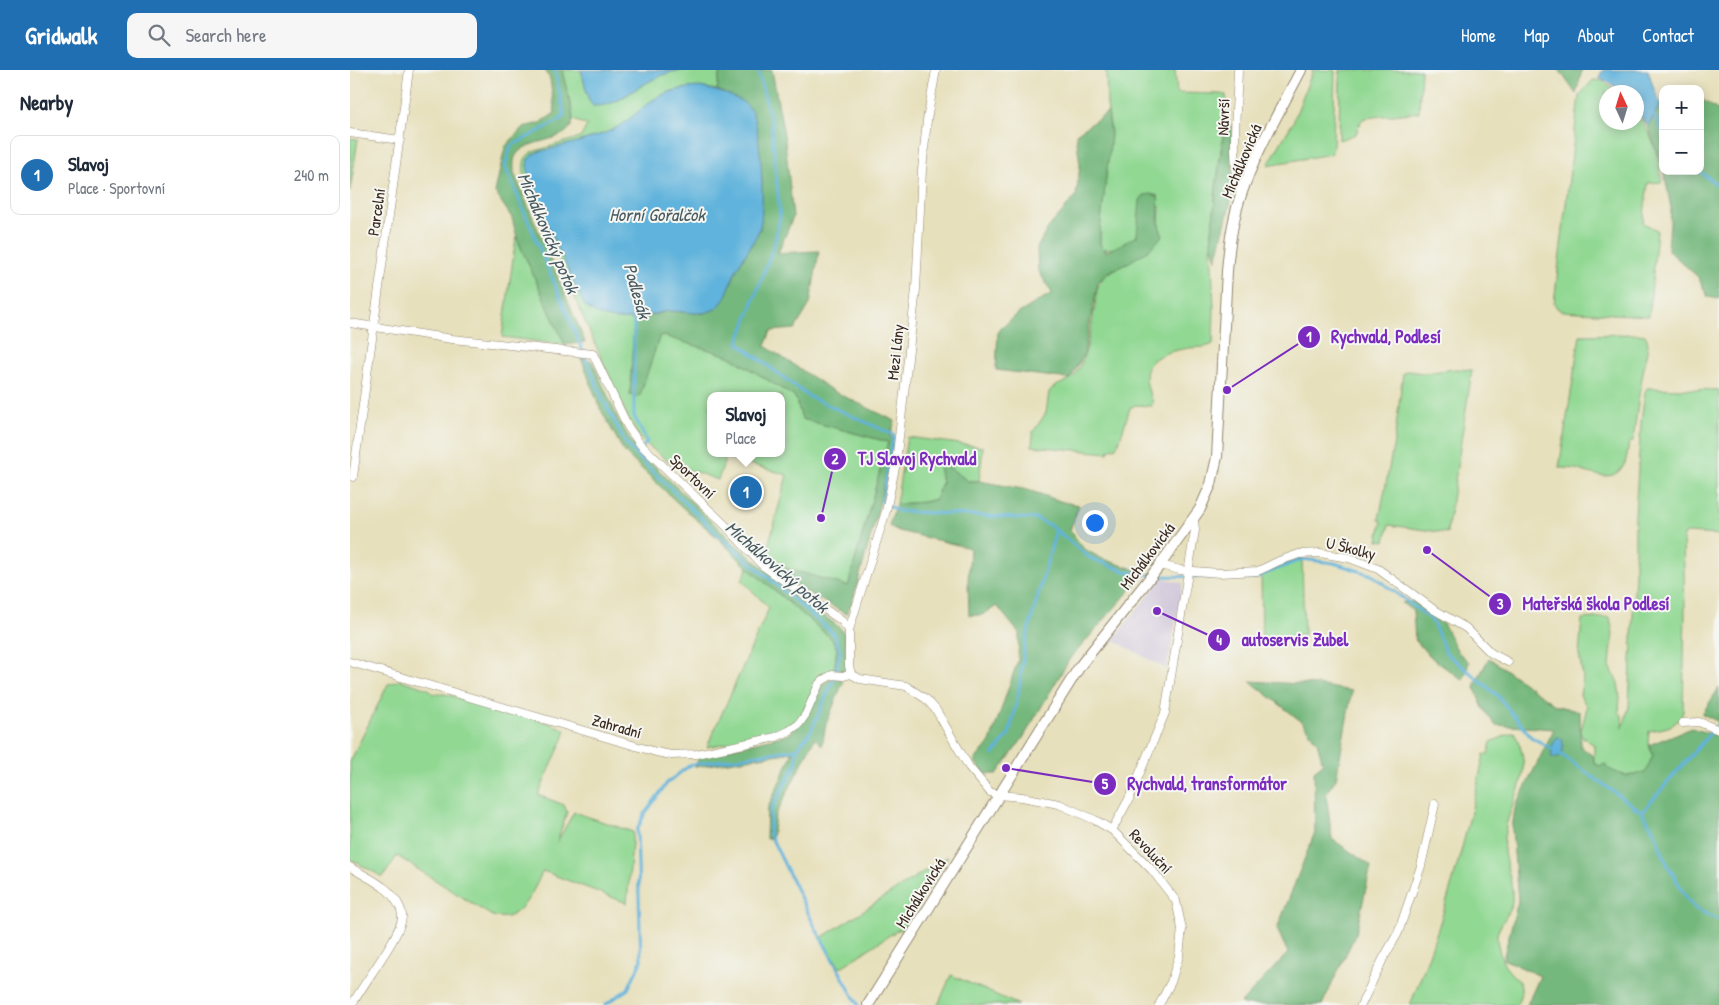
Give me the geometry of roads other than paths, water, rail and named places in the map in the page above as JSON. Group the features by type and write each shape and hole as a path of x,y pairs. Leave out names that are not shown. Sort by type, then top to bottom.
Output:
{"street":[{"name":"Parcelní","path":"353,477 409,70"},
{"name":"Mezi Lány","path":"849,630 886,511 896,463 916,288 927,120 936,70"},
{"name":"Návrší","path":"1238,70 1236,178 1241,195"},
{"name":"Michálkovická","path":"868,1005 1080,666 1194,520 1208,490 1217,457 1230,242 1241,195 1256,158 1301,70"},
{"path":"350,133 400,140"},
{"name":"Sportovní","path":"350,323 452,339 593,354 628,427 640,444 724,524 764,566 842,621 849,630"},
{"path":"1112,830 1129,800 1165,713 1189,570 1195,530 1194,520"},
{"name":"U Školky","path":"1160,565 1180,570 1220,573 1258,571 1299,554 1320,553 1349,558 1378,569 1433,609 1466,628 1491,653 1508,662"},
{"path":"849,630 849,666 847,675 860,679 906,686 926,699 936,710 969,767 990,792 998,795"},
{"name":"Zahradní","path":"350,662 671,755 697,754 776,738 789,732 799,724 806,714 822,680 832,675 847,675"},
{"path":"1683,723 1699,722 1719,730"},
{"name":"Revoluční","path":"998,795 1030,798 1059,804 1112,830 1152,870 1176,901 1182,929 1179,956 1171,982 1159,1005"},
{"path":"1362,1005 1402,924 1421,866 1435,804"},
{"path":"350,867 384,887 397,902 402,915 402,922 393,940 353,996 352,1005"}],"water":[{"path":"581,70 683,70 657,77 613,102 593,106 589,101"},
{"path":"1603,70 1648,70 1659,100 1659,107 1648,126 1644,121 1644,85 1613,85 1599,77"},
{"name":"Horní Gořalčok","path":"700,87 720,92 742,101 751,110 755,119 760,150 762,189 759,230 735,273 725,298 715,309 704,313 668,311 627,319 609,318 600,315 584,305 550,231 530,180 527,166 528,159 535,153 604,134 665,94 685,88"},
{"path":"1557,737 1562,739 1563,749 1558,758 1552,758 1551,748"}],"waterway":[{"name":"Michálkovický potok","path":"555,70 564,115 560,120 511,146 505,166 602,397 625,442 637,456 723,539 834,634 840,651 835,676 811,731 797,749 690,765 667,783 644,815 637,830 641,961 628,989 605,1005"},
{"path":"758,70 771,121 780,217 774,245 738,343 808,396 894,435 882,502 898,511 1037,519 1051,526 1090,558 1128,572 1150,575"},
{"path":"1653,113 1662,130"},
{"path":"1704,175 1719,186"},
{"name":"Podlesák","path":"633,316 634,416 647,441 637,456"},
{"path":"993,755 1009,734 1018,696 1025,643 1056,530"},
{"path":"1156,576 1255,578 1302,559 1334,563 1372,575 1432,620 1446,653 1497,695 1531,737 1554,750"},
{"path":"1642,812 1719,723"},
{"path":"797,749 796,764 771,810 769,833 815,927 858,1005"},
{"path":"1559,753 1642,812 1654,831 1666,862 1687,899 1696,909 1719,920"}],"place":[{"name":"Rychvald, Podlesí","path":"1227,390"},
{"name":"Slavoj","path":"746,492"},
{"name":"TJ Slavoj Rychvald","path":"821,518"},
{"name":"Mateřská škola Podlesí","path":"1427,550"},
{"name":"autoservis Zubel","path":"1157,611"},
{"name":"Rychvald, transformátor","path":"1006,768"}]}
